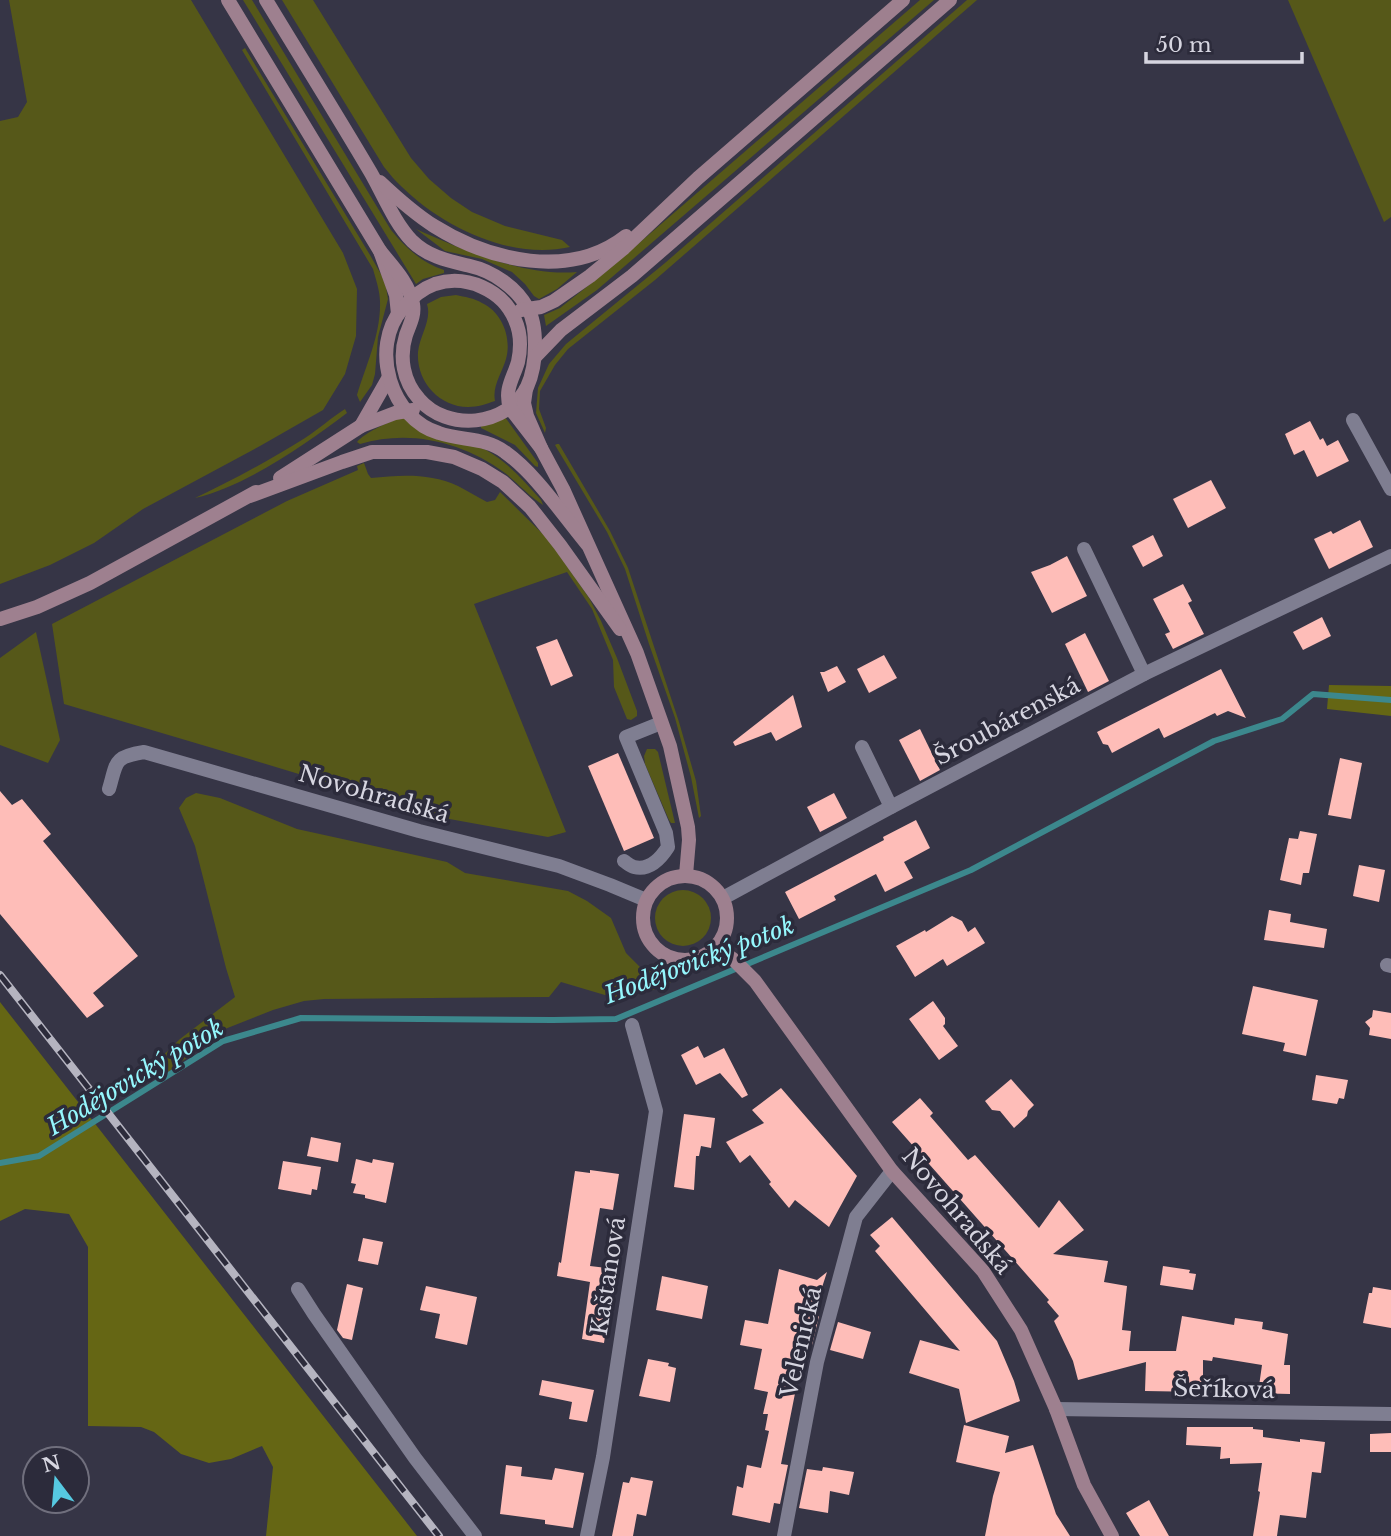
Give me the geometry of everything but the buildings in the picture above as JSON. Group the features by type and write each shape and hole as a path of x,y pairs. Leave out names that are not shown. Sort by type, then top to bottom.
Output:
{"main road":[{"path":"228,0 380,251 404,281 414,307 413,318 403,343 405,375 411,390 432,411"},
{"path":"266,0 372,174 399,224 413,242 439,258 471,266 505,282 519,295 529,310 535,338 535,357 524,403 527,416 615,602 637,653 670,746 688,827 686,875"},
{"path":"510,308 529,310 541,307 590,276 902,0"},
{"path":"535,357 561,330 632,276 950,0"},
{"path":"372,174 402,202 435,227 472,245 505,256 536,262 573,260 607,248 698,178"},
{"path":"380,251 396,295 398,314"},
{"path":"541,448 510,408 508,388 520,349 518,328 510,308 488,290 462,281 435,284 411,298 398,314 388,338 386,351 389,377 407,410 422,425 439,433 489,442 503,450 521,464 587,544"},
{"path":"361,426 389,377"},
{"path":"0,619 37,607 90,583 250,496 361,426 407,410 432,411 448,418 481,421 510,408 526,389"},
{"path":"250,496 372,452 427,452 454,457 503,482 530,507 637,653"},
{"path":"686,875 703,879 718,890 728,915 725,932 716,947 696,960 684,961 672,959 652,946 646,936 643,912 646,900 662,882 686,875"},
{"name":"Novohradská","path":"716,947 755,981 892,1171 983,1271 1021,1330 1084,1485 1112,1536"}],"street":[{"path":"1353,421 1391,489"},
{"path":"1084,549 1144,674"},
{"name":"Šroubárenská","path":"723,898 1144,674 1391,556"},
{"path":"624,861 634,867 648,866 656,863 668,847 666,833 626,737 661,723"},
{"path":"862,747 891,807"},
{"name":"Novohradská","path":"109,789 116,763 125,755 144,751 419,831 559,866 646,900"},
{"path":"666,833 688,827"},
{"name":"Kaštanová","path":"587,1536 603,1457 656,1111 632,1025"},
{"name":"Velenická","path":"783,1536 817,1362 856,1217 892,1171"},
{"path":"298,1289 415,1458 475,1536"},
{"name":"Šeříková","path":"1055,1409 1391,1414"}],"shaded area":[{"path":"9,0 191,0 343,253 357,289 356,336 345,374 323,410 143,509 94,543 50,565 0,584 0,121 18,117 27,102"},
{"path":"243,0 252,0 391,230 415,254 444,270 444,273 416,284"},
{"path":"282,0 313,0 411,158 429,179 451,198 472,212 505,226 562,240 570,247 548,250 502,245 458,227 419,202 384,167"},
{"path":"920,0 934,0 597,290 546,326 544,315 560,308 608,270"},
{"path":"967,0 977,0 655,280 568,349 540,391 539,409 546,428 545,433 536,413 538,388 549,364 566,344 665,263"},
{"path":"1288,0 1391,0 1391,217 1384,222"},
{"path":"245,48 370,255 386,287 388,299 378,337 375,374 372,385 360,402 357,395 376,338 380,314 373,269 242,50"},
{"path":"416,229 474,253 515,266 577,272 557,289 539,299 512,272 482,259 445,251"},
{"path":"456,295 476,300 489,307 504,326 508,343 508,351 496,385 495,401 479,406 457,406 439,397 425,382 418,363 419,346 428,316 427,304 441,297"},
{"path":"345,409 347,413 274,463 234,484 195,498 278,454"},
{"path":"403,417 494,455 522,479 543,505 489,462 454,446 417,438 360,444 357,442 372,431"},
{"path":"505,417 538,463 538,467 515,445 481,428"},
{"path":"559,444 610,531 628,568 696,781 701,816 699,818 675,718 625,569 607,532 555,445"},
{"path":"364,463 371,478 404,476 437,479 458,486 487,502 495,500 500,492 549,540 589,598 617,658 637,711 637,716 631,720 627,719 614,687 613,660 592,609 567,572 474,604 566,832 548,837 444,818 64,704 52,624 287,501 358,470 357,466"},
{"path":"36,632 60,740 48,763 0,745 0,658"},
{"path":"1329,685 1391,686 1391,716 1327,709"},
{"path":"647,749 655,749 658,752 675,823 669,820 645,764"},
{"path":"196,793 220,798 297,829 447,862 465,873 568,891 611,918 626,953 640,967 678,979 653,990 615,998 561,982 549,997 304,1001 225,1029 168,1072 148,1070 180,1039 235,997 195,846 179,808 186,798"},
{"path":"677,890 689,890 703,898 711,912 709,929 703,938 689,946 677,946 660,934 655,924 655,912 667,895"},
{"path":"0,1002 417,1536 266,1536 273,1467 262,1446 231,1459 209,1463 181,1454 154,1432 141,1427 88,1426 88,1247 69,1214 25,1209 0,1221"}],"waterway":[{"name":"Hodějovický potok","path":"0,1163 39,1156 223,1041 301,1018 616,1019 971,870 1214,741 1282,719 1313,694 1391,700"}],"railway":[{"path":"0,975 439,1536"}]}
